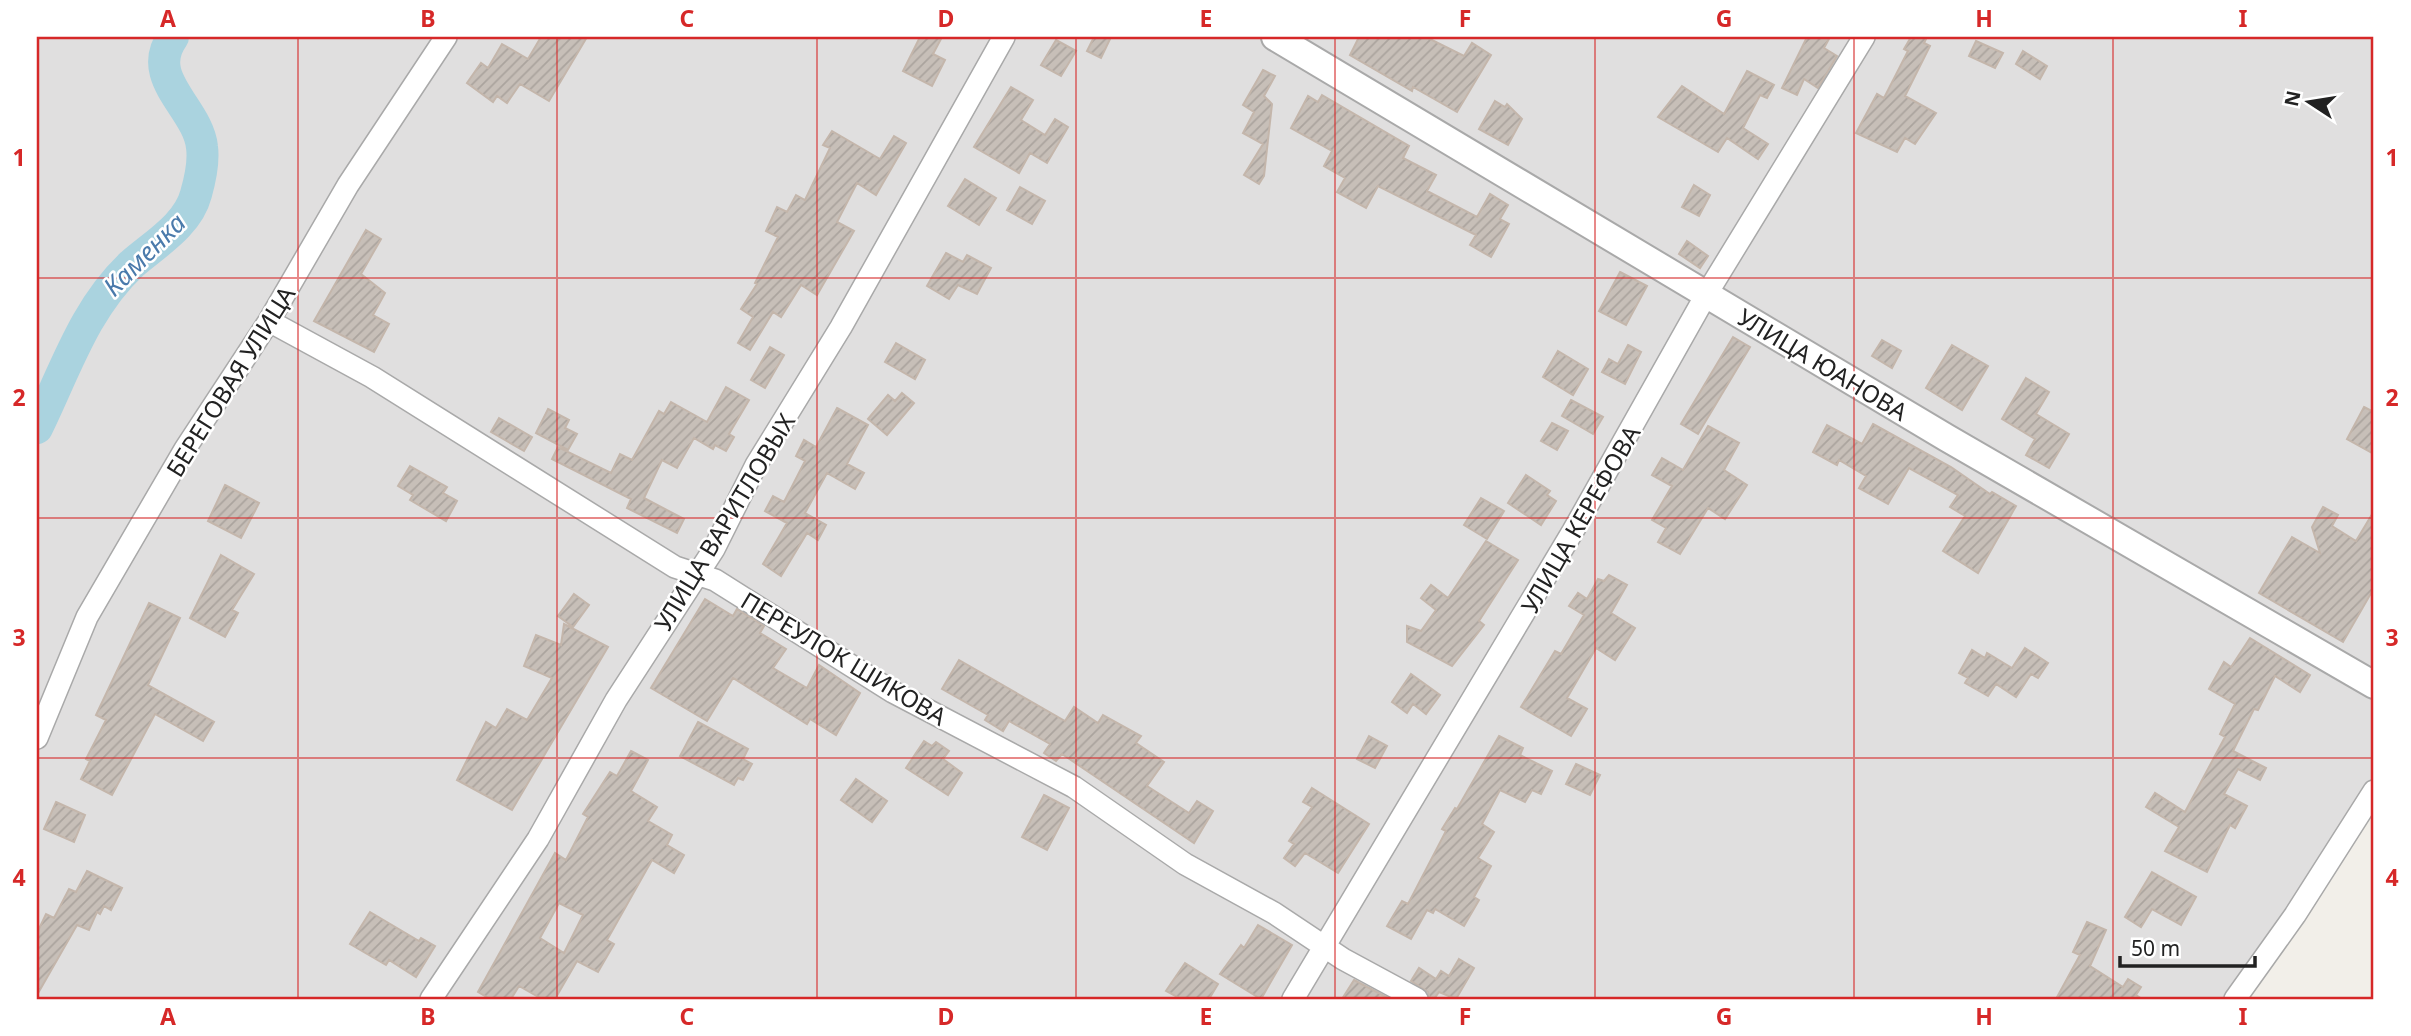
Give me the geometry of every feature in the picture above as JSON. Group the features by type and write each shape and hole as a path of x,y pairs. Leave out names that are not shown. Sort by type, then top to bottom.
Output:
{"street":[{"name":"БЕРЕГОВАЯ УЛИЦА","path":"37,738 87,617 185,449 269,321 348,185 446,37"},
{"name":"УЛИЦА ВАРИТЛОВЫХ","path":"430,999 538,839 616,700 724,531 756,465 841,327 1004,37"},
{"name":"УЛИЦА ЮАНОВА","path":"1275,37 1706,295 2374,685"},
{"name":"УЛИЦА КЕРЕФОВА","path":"1293,999 1573,531 1706,295 1864,37"},
{"name":"ПЕРЕУЛОК ШИКОВА","path":"269,321 372,377 675,567 715,580 892,692 1074,787 1185,864 1274,913 1323,946 1417,999"},
{"path":"2235,999 2295,915 2374,791"}],"shaded area":[{"path":"37,37 2374,37 2374,791 2235,999 37,999"}],"building":[{"path":"541,37 587,37 549,101 520,84 507,103 497,96 493,102 467,83 481,63 488,68 502,44 528,59"},
{"path":"920,37 942,37 933,54 945,60 932,86 903,71"},
{"path":"1094,37 1111,37 1101,58 1087,51"},
{"path":"1359,37 1426,37 1464,56 1472,43 1491,55 1457,112 1413,87 1412,91 1350,55"},
{"path":"1807,37 1830,37 1824,48 1837,56 1818,88 1804,79 1797,95 1782,88"},
{"path":"1911,37 1927,37 1924,43 1930,46 1905,96 1936,113 1915,144 1905,138 1897,152 1856,133 1877,94 1884,98 1908,51 1904,49"},
{"path":"1056,40 1076,51 1061,76 1041,65"},
{"path":"1976,41 2003,53 1995,68 1969,56"},
{"path":"2023,51 2047,66 2040,79 2016,64"},
{"path":"1263,70 1275,76 1264,96 1272,104 1264,176 1259,184 1244,175 1263,144 1243,133 1254,112 1243,105"},
{"path":"1747,71 1774,85 1767,98 1760,95 1743,128 1768,144 1758,159 1727,138 1718,152 1658,117 1682,86 1724,114"},
{"path":"1011,87 1033,100 1021,120 1045,135 1055,119 1068,127 1047,163 1030,153 1019,173 974,147"},
{"path":"1322,95 1409,146 1403,158 1436,175 1427,191 1477,217 1490,194 1508,205 1500,219 1509,224 1491,257 1470,245 1476,235 1378,186 1366,208 1337,192 1345,178 1324,166 1332,151 1291,128 1308,96 1318,102"},
{"path":"1495,101 1505,107 1507,104 1522,119 1508,145 1479,129"},
{"path":"832,131 880,159 894,136 906,143 876,195 857,183 837,222 854,231 817,295 801,285 781,317 773,312 750,350 738,343 753,317 741,309 757,284 755,283 778,237 766,231 777,207 787,212 796,195 805,200 830,148 823,145"},
{"path":"965,179 996,198 979,225 948,206"},
{"path":"1694,185 1710,195 1699,216 1682,207"},
{"path":"1020,187 1045,201 1032,224 1007,210"},
{"path":"366,230 381,239 361,274 385,293 373,315 389,324 374,352 314,321"},
{"path":"1687,241 1708,256 1700,268 1679,254"},
{"path":"946,253 963,262 967,255 991,268 977,294 958,285 949,299 927,286"},
{"path":"1620,272 1647,286 1626,325 1599,311"},
{"path":"1733,337 1750,347 1698,434 1681,424"},
{"path":"1882,340 1901,351 1892,368 1872,356"},
{"path":"896,343 925,360 915,379 885,362"},
{"path":"1628,345 1641,352 1625,384 1602,372 1609,359 1618,364"},
{"path":"1952,345 1988,366 1962,410 1926,388"},
{"path":"770,347 784,355 765,388 751,380"},
{"path":"1558,351 1588,369 1573,395 1543,377"},
{"path":"2026,378 2049,392 2036,414 2069,434 2049,468 2026,455 2035,439 2002,419"},
{"path":"726,387 749,400 729,434 734,437 726,451 715,445 713,449 694,438 677,468 662,460 644,498 684,519 677,533 627,508 631,499 552,459 558,447 611,473 620,454 632,460 659,411 664,414 671,402 707,422"},
{"path":"902,393 914,403 887,435 868,419 888,395 895,401"},
{"path":"1571,400 1603,417 1593,434 1562,416"},
{"path":"2364,407 2374,412 2374,454 2347,439"},
{"path":"837,408 868,425 847,464 864,473 855,489 827,473 805,513 826,525 818,540 807,533 781,576 763,564 787,523 765,511 773,496 784,502 805,461 796,456 804,440 816,447"},
{"path":"548,409 569,420 565,428 577,434 568,450 536,433"},
{"path":"499,418 532,437 524,451 491,432"},
{"path":"1552,423 1568,431 1557,450 1541,441"},
{"path":"1873,424 1951,467 1990,494 1992,492 2016,506 1978,573 1943,551 1965,516 1950,507 1958,495 1909,468 1888,504 1859,488 1866,476 1839,460 1837,465 1813,452 1827,425 1862,444"},
{"path":"1708,426 1739,443 1724,470 1747,485 1725,519 1708,508 1680,554 1658,542 1666,528 1652,520 1672,486 1652,475 1662,458 1683,470"},
{"path":"410,466 447,487 443,493 457,501 446,521 410,500 413,495 398,486"},
{"path":"1526,475 1550,491 1547,495 1556,501 1541,525 1508,503"},
{"path":"225,485 259,503 241,538 208,521"},
{"path":"1481,498 1504,511 1487,539 1464,525"},
{"path":"2323,507 2338,515 2332,526 2356,541 2374,511 2374,588 2343,642 2259,593 2292,537 2320,553 2312,527"},
{"path":"1486,541 1518,560 1479,621 1484,625 1452,666 1407,642 1407,626 1421,631 1436,610 1421,598 1431,585 1448,598"},
{"path":"221,555 254,574 232,610 238,613 225,637 190,618"},
{"path":"1609,575 1627,585 1611,613 1635,628 1615,660 1596,648 1567,698 1587,709 1571,736 1521,707 1555,651 1561,654 1584,615 1569,606 1578,593 1587,599 1598,579 1604,581"},
{"path":"574,594 589,605 573,627 558,616"},
{"path":"705,599 733,616 737,609 764,626 760,633 786,649 773,668 807,688 819,665 860,693 836,735 810,719 807,724 733,678 707,721 651,688"},
{"path":"149,603 180,618 148,685 214,722 203,741 155,714 112,795 81,779 90,761 86,759 106,720 96,715"},
{"path":"564,624 608,647 512,810 457,780 486,722 496,728 507,709 527,720 552,678 524,666 536,635 561,645"},
{"path":"2250,638 2310,675 2300,692 2275,676 2258,710 2254,709 2233,751 2266,768 2260,780 2238,769 2224,794 2247,806 2235,828 2230,825 2207,872 2165,851 2179,827 2146,807 2155,793 2185,812 2225,737 2220,734 2235,704 2209,689 2224,662 2231,667"},
{"path":"2025,648 2048,663 2038,678 2031,674 2016,697 1996,684 1988,696 1965,683 1968,678 1959,673 1972,650 1985,658 1987,653 2012,668"},
{"path":"959,660 1065,721 1074,707 1098,723 1103,715 1141,736 1136,743 1164,762 1147,786 1189,813 1197,801 1213,811 1194,843 1062,754 1056,761 1044,753 1050,744 1009,721 1003,731 985,720 988,715 942,689"},
{"path":"1411,674 1440,695 1426,714 1413,704 1407,713 1392,702"},
{"path":"698,722 748,749 743,759 752,764 743,780 738,778 734,785 680,756"},
{"path":"1369,736 1387,746 1375,768 1357,759"},
{"path":"1499,736 1523,748 1520,755 1552,771 1541,794 1532,790 1525,802 1500,790 1482,824 1494,832 1478,858 1491,866 1474,897 1479,900 1464,926 1435,909 1433,913 1427,910 1411,939 1387,926 1402,901 1408,904 1446,831 1442,829 1455,808 1457,809"},
{"path":"924,741 932,746 936,742 949,751 943,759 962,773 948,795 906,768"},
{"path":"631,751 648,760 631,791 657,807 648,821 672,835 667,845 684,855 674,873 652,860 607,940 614,944 598,972 577,961 555,999 542,999 519,986 511,999 490,999 478,992 555,853 566,860 588,817 583,814 610,772 617,776","holes":["559,903 583,915 564,953 540,938"]},
{"path":"1576,764 1600,775 1590,795 1566,784"},
{"path":"856,779 887,801 872,822 841,800"},
{"path":"1312,788 1369,824 1338,873 1305,853 1295,866 1284,858 1294,844 1289,841 1312,807 1303,802"},
{"path":"1044,795 1069,808 1047,850 1022,837"},
{"path":"56,802 85,815 74,842 44,829"},
{"path":"87,871 122,888 111,910 104,906 100,914 97,912 89,930 77,925 37,995 37,933 46,914 54,918 69,889 76,892"},
{"path":"2152,872 2196,897 2181,925 2152,909 2141,927 2125,917"},
{"path":"370,912 419,941 421,938 435,946 416,977 389,960 386,965 350,944"},
{"path":"2087,922 2106,930 2090,966 2123,987 2128,979 2141,987 2136,995 2142,999 2056,999 2080,955 2073,952"},
{"path":"1258,925 1292,945 1261,999 1220,974 1241,945 1244,948"},
{"path":"1459,959 1474,968 1456,999 1439,992 1434,999 1430,999 1428,992 1411,981 1419,968 1436,979 1441,971 1449,976"},
{"path":"1185,963 1218,984 1209,999 1181,999 1166,991"},
{"path":"1354,980 1390,999 1342,999"}],"waterway":[{"name":"Каменка","path":"37,428 77,342 101,301 132,264 186,215 196,194 202,165 202,147 192,119 168,80 164,66 165,52 173,37"}]}
